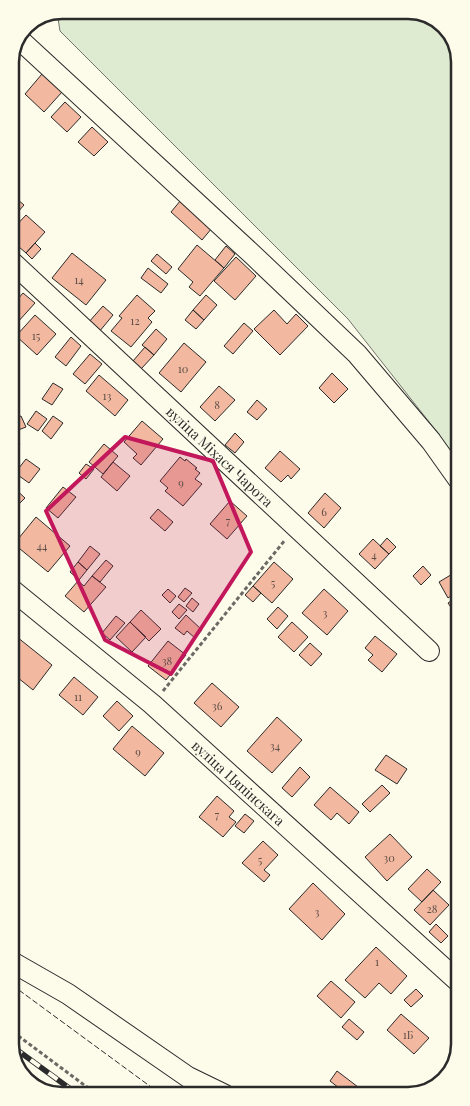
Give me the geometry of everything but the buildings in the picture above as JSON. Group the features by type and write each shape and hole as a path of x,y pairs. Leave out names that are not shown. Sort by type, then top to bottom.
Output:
{"street":[{"path":"23,43 253,255 357,354 431,441 451,469"},
{"name":"вуліца Міхася Чарота","path":"19,269 429,651"},
{"name":"вуліца Цяпінскага","path":"19,595 152,704 451,975"},
{"path":"19,966 68,994 188,1077 209,1087"}],"path":[{"path":"152,704 295,528"},
{"path":"19,1036 87,1087"}],"highlighted area":[{"path":"125,437 213,461 251,552 171,674 105,640 46,511"}],"green space":[{"path":"58,19 62,19 411,19 425,22 441,33 449,48 451,62 451,453 437,432 348,319 60,31"}],"railway":[{"path":"20,1052 68,1087"}],"fence":[{"path":"19,990 151,1087"}]}
